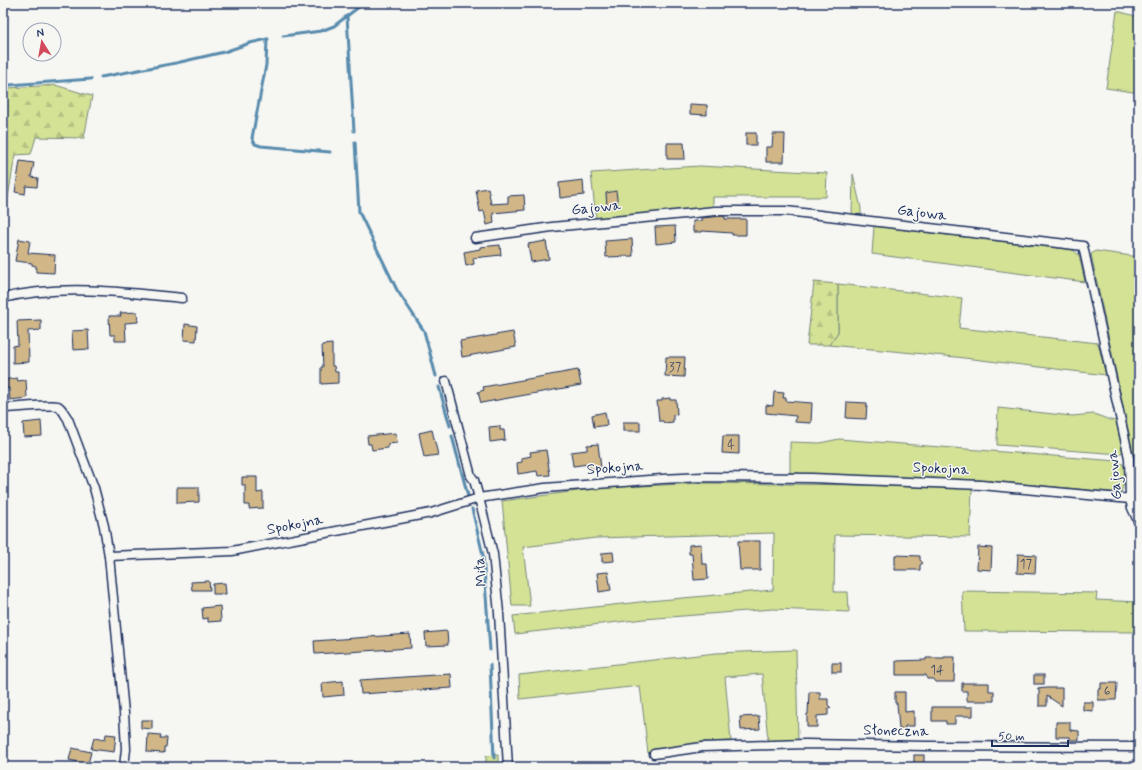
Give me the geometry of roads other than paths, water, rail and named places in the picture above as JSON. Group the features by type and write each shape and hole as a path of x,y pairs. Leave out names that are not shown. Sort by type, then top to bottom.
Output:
{"street":[{"name":"Gajowa","path":"475,238 552,227 673,214 753,210 792,212 1083,246 1129,458 1130,499 1132,508 1139,523"},
{"path":"3,298 24,293 72,291 133,293 182,298"},
{"name":"Miła","path":"446,381 493,554 499,613 508,767"},
{"path":"3,408 57,406 61,409 68,418 94,488 104,526 109,556 124,713 126,749 124,767"},
{"name":"Spokojna","path":"109,556 232,551 430,513 479,498 545,488 606,482 710,477 812,478 973,485 1130,499"},
{"name":"Słoneczna","path":"654,754 702,747 798,744 1139,747"}],"waterway":[{"path":"354,131 347,16 364,3"},
{"path":"283,36 321,31 334,26 347,16"},
{"path":"267,39 266,65 252,138 255,144 261,146 330,152"},
{"path":"101,77 176,63 224,52 250,43 268,39"},
{"path":"3,87 9,85 91,79"},
{"path":"355,142 359,212 397,290 424,331 436,376"},
{"path":"439,387 450,426"},
{"path":"452,436 468,496"},
{"path":"472,509 483,555 490,650"},
{"path":"490,665 494,758"}]}
